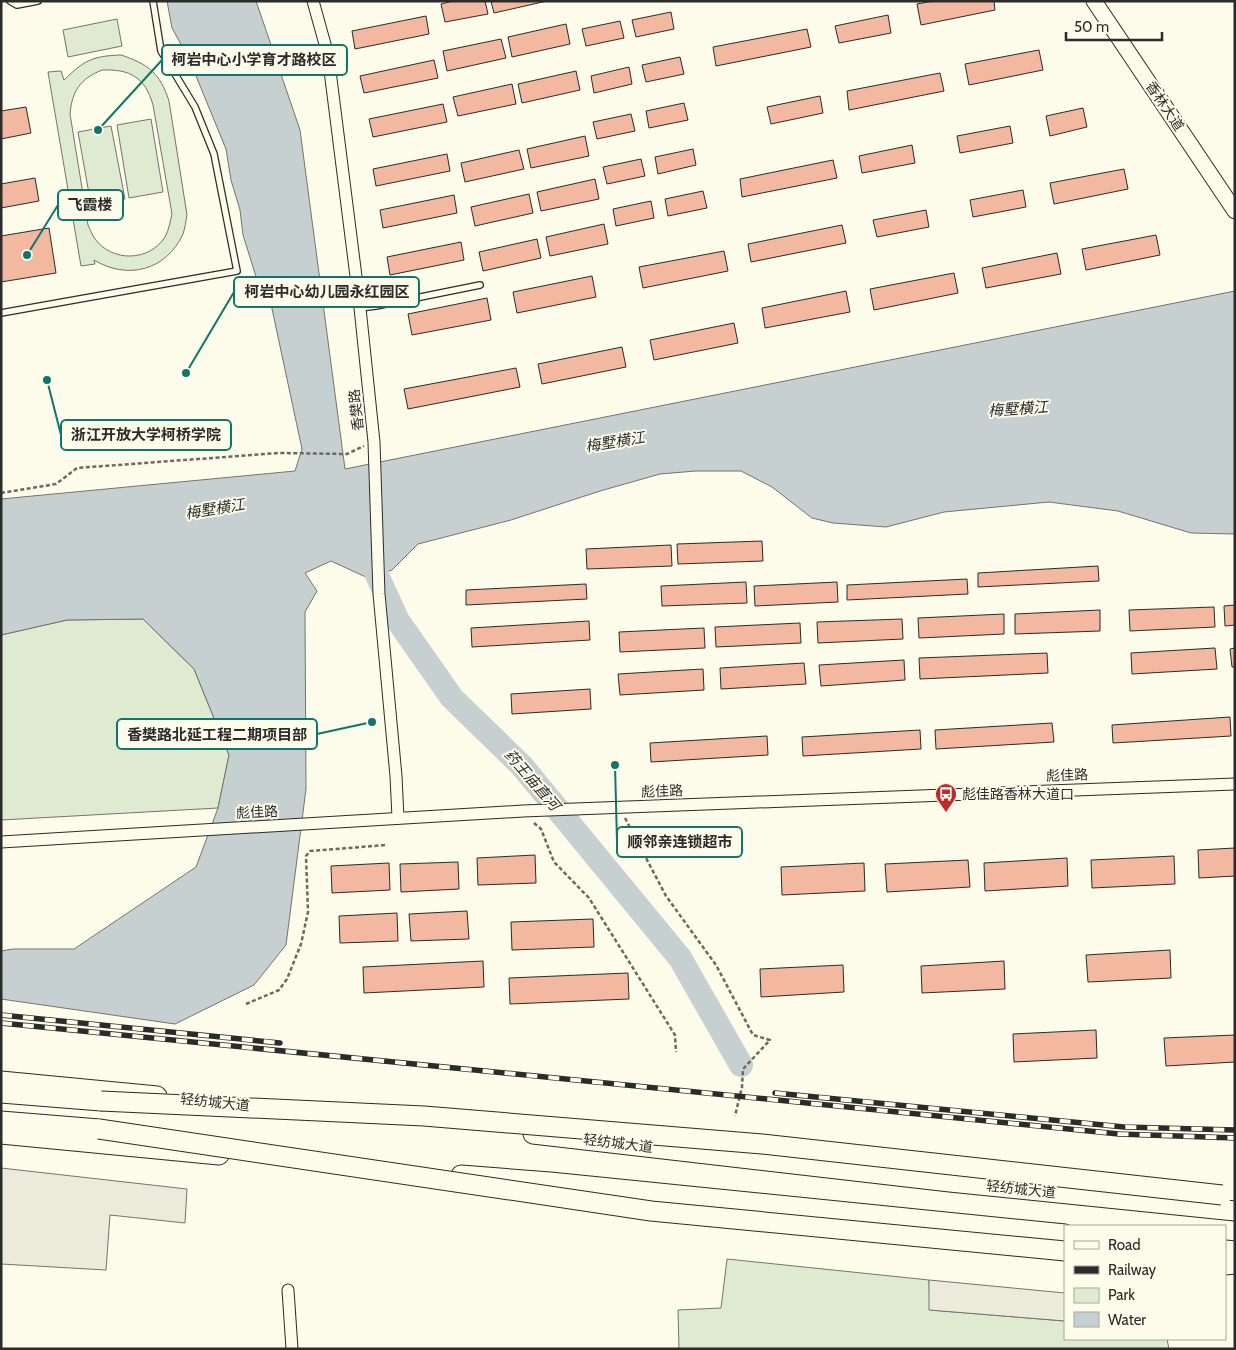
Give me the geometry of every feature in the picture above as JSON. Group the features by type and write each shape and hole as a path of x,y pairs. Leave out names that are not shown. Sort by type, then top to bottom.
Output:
{"main road":[{"name":"轻纺城大道","path":"1,1081 553,1136 950,1182 1235,1211"},
{"path":"1,1093 101,1101 424,1116 762,1144 1229,1197"},
{"path":"1,1121 99,1129 652,1211 1064,1251"},
{"path":"1,1134 247,1158 550,1182 1064,1234"}],"street":[{"name":"香樊路","path":"313,1 328,55 360,308 374,442 379,594 396,776 398,818"},
{"name":"香林大道","path":"1094,1 1235,211"},
{"name":"彪佳路","path":"1,842 541,810 1235,784"},
{"path":"288,1290 292,1349"}],"lane":[{"path":"10,1 17,5 38,1"},
{"path":"1,313 237,271 214,154 195,107 162,52 153,1"},
{"path":"360,308 480,285"}],"path":[{"path":"1,493 56,484 77,468 297,452 347,454 374,442"},
{"path":"619,807 666,896 716,965 753,1035 770,1040 743,1069 742,1086 735,1116"},
{"path":"523,811 541,829 554,862 589,898 675,1036 676,1052"},
{"path":"246,1004 279,990 287,979 301,944 308,912 306,856 310,851 386,845"}],"green space":[{"path":"117,19 122,46 68,57 63,30"},
{"path":"121,55 146,66 162,83 169,101 187,215 183,234 176,247 167,256 156,264 132,270 119,270 94,260 95,264 81,266 48,72 61,71 64,80 77,68 95,58","holes":["102,70 128,73 135,77 141,81 150,95 172,214 165,237 150,251 140,255 120,255 102,247 88,225 70,114 78,87 88,77"]},
{"path":"151,119 163,192 129,198 117,125"},
{"path":"111,126 125,199 91,205 78,132"},
{"path":"143,619 194,669 229,755 218,808 1,820 1,635 67,620"},
{"path":"727,1259 929,1280 930,1310 1064,1321 1064,1340 1167,1340 1169,1349 679,1349 678,1310 721,1308"}],"shaded area":[{"path":"1,1168 187,1189 185,1223 110,1215 106,1270 1,1264"},
{"path":"929,1280 1064,1293 1064,1321 929,1310"}],"water":[{"name":"梅墅横江","path":"167,1 256,1 300,130 345,469 1235,291 1235,534 1191,533 1118,511 1049,502 944,512 886,527 833,523 812,518 772,487 741,471 696,471 660,474 511,520 418,544 392,570 368,578 331,561 305,573 317,591 305,612 306,789 286,945 254,985 175,1024 1,999 1,951 13,949 74,949 196,867 218,808 229,755 194,669 143,619 67,620 1,635 1,499 295,471 302,449 268,290 258,283 243,235 240,210 231,180 226,149 189,59 172,28"}],"building":[{"path":"453,1 485,1 488,14 445,22 441,4"},
{"path":"491,1 547,1 494,13"},
{"path":"933,1 994,1 995,10 921,25 917,4"},
{"path":"671,12 674,29 636,37 632,20"},
{"path":"888,15 891,33 839,43 835,26"},
{"path":"426,16 429,34 355,49 352,31"},
{"path":"620,21 624,38 586,46 582,29"},
{"path":"566,24 570,44 512,57 508,37"},
{"path":"807,29 811,47 716,66 713,47"},
{"path":"501,39 506,58 447,71 443,51"},
{"path":"1039,50 1043,70 969,85 965,64"},
{"path":"680,57 684,74 646,82 642,65"},
{"path":"434,60 438,78 364,93 360,76"},
{"path":"629,67 632,84 594,93 591,76"},
{"path":"576,71 580,90 522,103 518,84"},
{"path":"940,73 944,91 849,110 847,91"},
{"path":"512,84 516,104 458,116 453,97"},
{"path":"820,96 823,113 771,124 767,107"},
{"path":"684,103 688,120 649,128 646,111"},
{"path":"443,104 447,122 373,137 369,119"},
{"path":"26,107 31,133 1,139 1,111"},
{"path":"1083,108 1087,127 1050,136 1046,116"},
{"path":"631,114 635,131 597,139 593,122"},
{"path":"1010,126 1013,143 960,153 957,136"},
{"path":"585,136 589,156 531,168 527,149"},
{"path":"912,145 915,163 862,173 859,156"},
{"path":"693,149 696,165 658,174 655,157"},
{"path":"519,150 524,169 465,182 461,163"},
{"path":"447,154 450,171 376,186 373,169"},
{"path":"641,159 645,176 607,184 603,167"},
{"path":"833,160 837,178 742,197 740,179"},
{"path":"1124,169 1128,189 1054,204 1050,183"},
{"path":"35,178 39,201 1,208 1,184"},
{"path":"595,179 599,199 541,211 537,192"},
{"path":"1023,190 1026,207 973,217 970,200"},
{"path":"703,191 707,208 668,216 665,199"},
{"path":"529,194 533,213 475,226 471,207"},
{"path":"454,195 457,213 383,228 380,210"},
{"path":"651,201 654,218 616,226 613,209"},
{"path":"926,210 929,227 877,237 873,220"},
{"path":"604,224 608,244 550,256 546,237"},
{"path":"842,225 846,243 751,262 748,244"},
{"path":"49,228 56,273 1,282 1,236"},
{"path":"1156,235 1160,255 1086,270 1082,249"},
{"path":"537,239 541,258 483,271 479,252"},
{"path":"461,242 464,260 390,275 387,257"},
{"path":"724,251 728,271 643,288 639,267"},
{"path":"1057,253 1061,274 986,288 982,268"},
{"path":"954,273 958,293 874,310 870,289"},
{"path":"592,276 596,297 517,313 513,292"},
{"path":"846,291 850,312 765,328 762,308"},
{"path":"487,298 491,320 412,335 408,314"},
{"path":"734,323 738,343 654,360 650,340"},
{"path":"622,347 626,367 542,384 538,364"},
{"path":"516,368 520,387 408,409 404,389"},
{"path":"762,541 763,561 678,564 677,544"},
{"path":"671,545 672,566 587,569 586,549"},
{"path":"1098,566 1099,581 978,587 978,573"},
{"path":"967,579 968,594 847,600 847,585"},
{"path":"746,582 747,603 662,606 661,586"},
{"path":"837,582 838,602 755,606 754,586"},
{"path":"586,584 587,599 466,605 466,590"},
{"path":"1235,605 1235,625 1225,626 1224,606"},
{"path":"1214,607 1215,627 1130,631 1129,610"},
{"path":"1100,610 1100,631 1015,634 1015,614"},
{"path":"1004,614 1004,634 919,638 918,618"},
{"path":"902,619 903,639 818,643 817,622"},
{"path":"589,621 590,640 472,647 471,628"},
{"path":"800,623 801,643 716,647 715,627"},
{"path":"704,628 705,648 620,652 619,632"},
{"path":"1215,648 1217,669 1132,674 1131,653"},
{"path":"1235,648 1235,667 1232,667 1230,649"},
{"path":"1047,653 1048,673 920,679 919,658"},
{"path":"904,660 905,680 821,686 819,665"},
{"path":"804,663 806,684 721,689 720,668"},
{"path":"703,669 704,690 620,695 618,674"},
{"path":"590,689 591,709 512,714 511,694"},
{"path":"1230,717 1231,736 1113,743 1112,725"},
{"path":"1052,723 1054,742 936,749 935,730"},
{"path":"920,730 921,749 803,756 802,737"},
{"path":"767,736 768,755 651,762 650,743"},
{"path":"1235,848 1235,876 1199,878 1198,850"},
{"path":"535,855 536,883 478,885 477,858"},
{"path":"1174,856 1175,884 1092,888 1091,860"},
{"path":"1067,858 1068,886 985,891 984,863"},
{"path":"968,860 970,887 887,892 885,864"},
{"path":"458,862 459,889 401,892 400,864"},
{"path":"389,863 390,890 332,893 331,866"},
{"path":"864,863 865,891 782,895 781,867"},
{"path":"467,911 469,939 411,941 409,914"},
{"path":"397,913 398,941 340,943 339,916"},
{"path":"593,919 594,947 512,950 511,922"},
{"path":"1170,950 1171,978 1088,982 1086,955"},
{"path":"483,961 484,987 364,993 363,967"},
{"path":"1004,961 1005,989 922,993 921,966"},
{"path":"843,965 844,992 761,997 760,969"},
{"path":"628,973 629,999 510,1004 509,978"},
{"path":"1096,1030 1097,1058 1014,1062 1013,1034"},
{"path":"1235,1035 1235,1062 1166,1066 1164,1038"}],"waterway":[{"name":"药王庙直河","path":"371,562 398,621 452,698 522,766 680,958 741,1065"}],"railway":[{"path":"1,1015 280,1043"},
{"path":"1,1023 1119,1134 1235,1138"},
{"path":"775,1093 1124,1127 1235,1130"}],"place":[{"name":"柯岩中心小学育才路校区","path":"98,130"},
{"name":"飞霞楼","path":"27,255"},
{"name":"柯岩中心幼儿园永红园区","path":"186,373"},
{"name":"浙江开放大学柯桥学院","path":"47,380"},
{"name":"香樊路北延工程二期项目部","path":"372,722"},
{"name":"顺邻亲连锁超市","path":"615,765"},
{"name":"彪佳路香林大道口","path":"946,813"}]}
